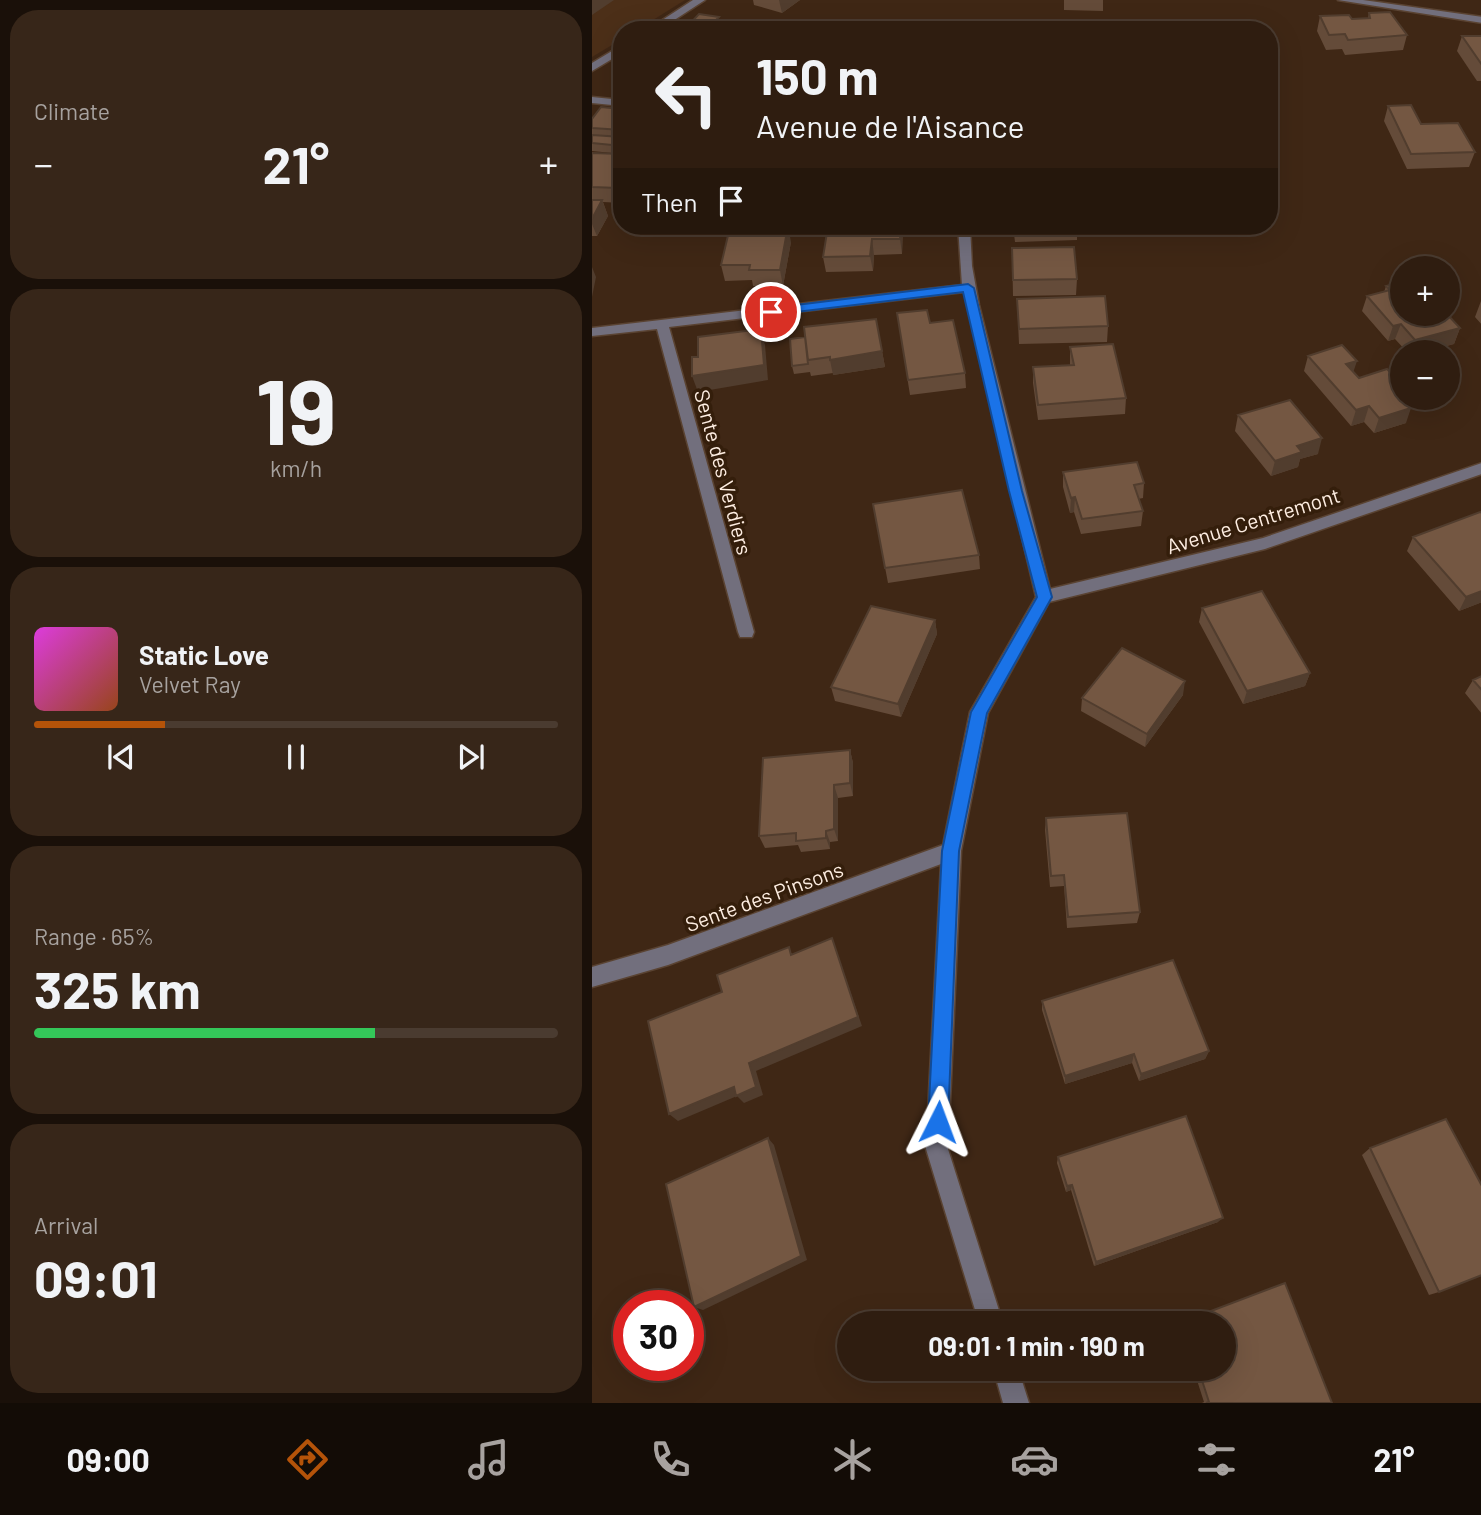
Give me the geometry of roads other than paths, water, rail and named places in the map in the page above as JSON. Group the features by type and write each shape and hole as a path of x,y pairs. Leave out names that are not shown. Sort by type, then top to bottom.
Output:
{"street":[{"path":"666,21 700,0"},
{"path":"1343,0 1482,20"},
{"path":"592,68 613,54"},
{"path":"592,100 613,102"},
{"path":"964,235 968,288 1044,597 979,712 951,851 937,1149 987,1311"},
{"path":"592,332 968,288"},
{"name":"Sente des Verdiers","path":"662,324 746,632"},
{"name":"Avenue Centremont","path":"1044,597 1265,542 1478,466"},
{"name":"Sente des Pinsons","path":"592,977 668,955 951,851"},
{"path":"1009,1381 1016,1403"}]}
